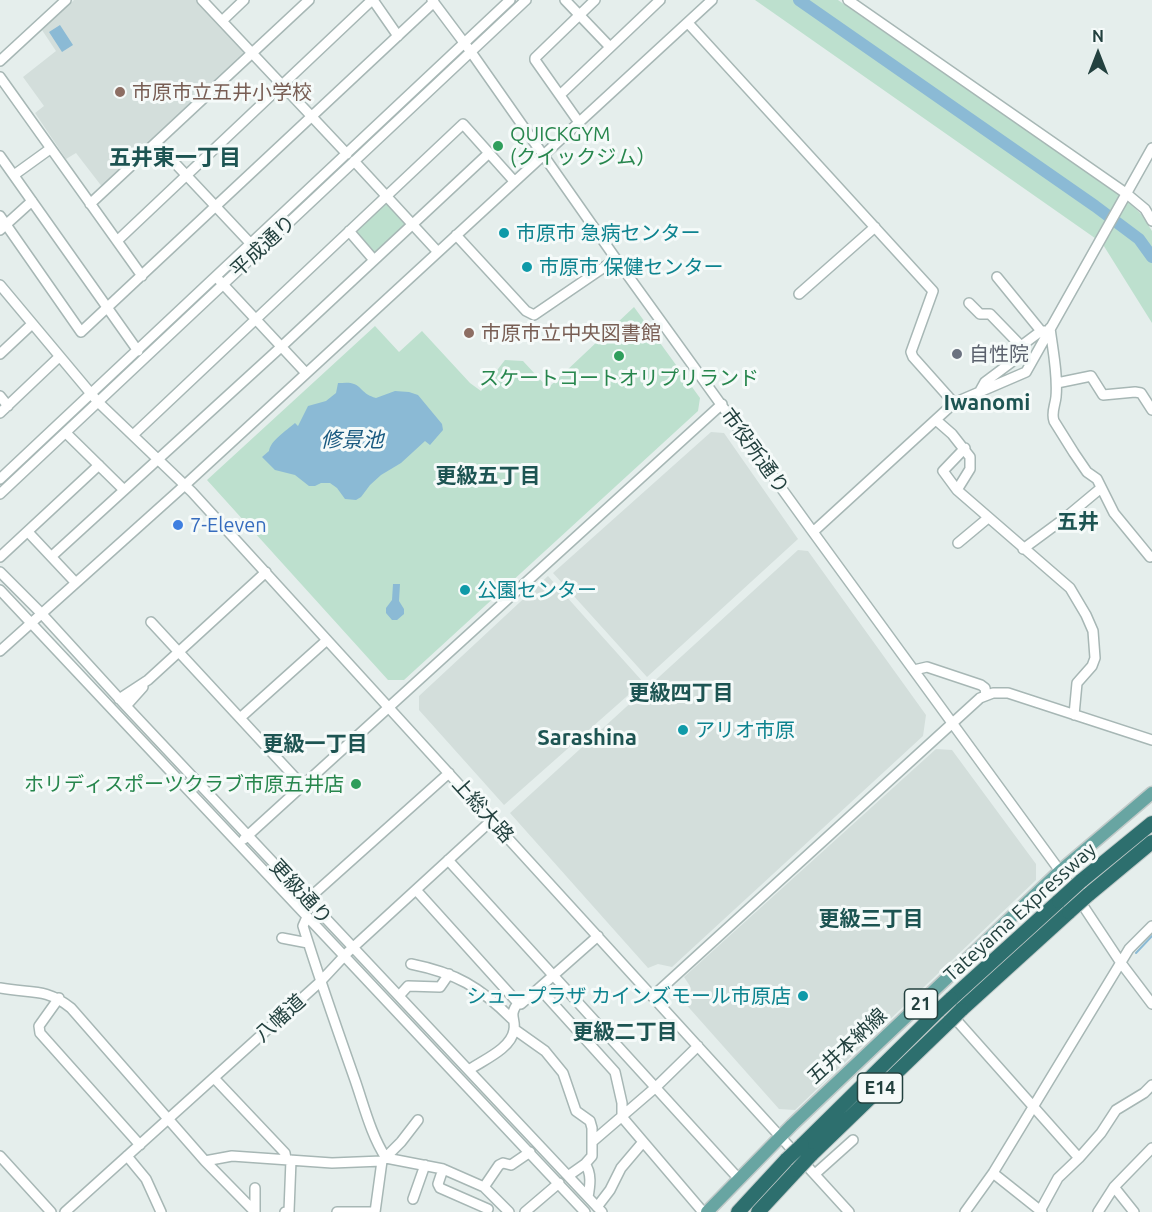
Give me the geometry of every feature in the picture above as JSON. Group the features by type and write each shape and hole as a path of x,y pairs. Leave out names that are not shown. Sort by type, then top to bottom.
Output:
{"highway":[{"name":"Tateyama Expressway","path":"738,1212 792,1165 947,1008 1059,900 1152,823"},
{"name":"Tateyama Expressway","path":"947,1008 1069,912 1087,901 1152,842"},
{"name":"Tateyama Expressway","path":"758,1212 792,1165"}],"main road":[{"name":"五井本納線","path":"705,1212 780,1136 947,1008 1060,871 1152,793"}],"street":[{"path":"0,61 55,4 66,0"},
{"path":"202,0 437,251"},
{"path":"222,21 244,0"},
{"path":"90,204 309,0"},
{"path":"117,241 372,0 398,36"},
{"path":"495,0 501,9"},
{"name":"平成通り","path":"0,494 98,402 219,281 350,158 510,0"},
{"name":"平成通り","path":"0,479 87,391 138,351 219,281 251,244 471,52 526,0"},
{"path":"565,0 610,47"},
{"path":"578,121 534,58 595,0"},
{"path":"561,95 660,0"},
{"path":"0,651 185,485 305,372 712,0"},
{"path":"848,0 1127,194 1145,209 1152,221"},
{"path":"32,201 2,224 81,332 433,1"},
{"name":"市役所通り","path":"433,1 813,532 1060,871 1087,901"},
{"path":"688,23 933,291 911,352 954,402"},
{"path":"0,77 142,276"},
{"path":"133,435 463,124 514,182"},
{"path":"156,143 251,244"},
{"path":"813,532 954,402 1026,372 1046,330 1104,237 1152,148"},
{"path":"14,175 50,149"},
{"path":"52,556 159,460 489,153"},
{"path":"0,156 138,351"},
{"path":"799,294 875,227"},
{"path":"349,231 374,260"},
{"path":"456,235 526,311 534,315 616,259"},
{"path":"997,277 1046,330 1057,383 1052,416 1054,421 1087,472 1096,479 1114,513 1150,557"},
{"path":"219,281 305,372"},
{"name":"上総大路","path":"2,291 87,391 185,485 266,572 849,1212"},
{"path":"969,303 980,314 990,314 1021,346"},
{"path":"0,354 32,324"},
{"path":"980,391 985,382 1012,362 1021,346 1046,330"},
{"path":"0,413 59,357"},
{"path":"1057,383 1091,376 1103,395 1141,393 1152,410"},
{"path":"0,396 8,406"},
{"path":"238,844 722,404"},
{"path":"936,420 965,448 971,464 957,490"},
{"path":"66,433 124,490"},
{"path":"965,448 942,471 957,490 1070,588 1093,631 1095,658 1092,666 1077,683 1074,715"},
{"path":"0,557 99,465"},
{"path":"1023,549 1101,488"},
{"path":"958,543 988,518"},
{"path":"28,532 75,582"},
{"name":"更級通り","path":"0,572 600,1209"},
{"path":"123,703 266,572"},
{"name":"更級通り","path":"0,590 585,1212"},
{"path":"151,622 302,785"},
{"path":"240,718 327,640"},
{"path":"914,670 927,667 981,685 985,688 986,695"},
{"path":"653,996 980,698 993,693 1008,693 1152,740"},
{"path":"307,900 449,773"},
{"name":"八幡道","path":"65,1212 321,982 344,956 492,820"},
{"path":"448,860 738,1178"},
{"path":"416,890 518,1003"},
{"path":"1087,901 1121,963 1152,1004"},
{"path":"307,917 303,926 308,943 384,1159 375,1212 337,1212"},
{"path":"965,1212 993,1173 1032,1105 1129,949 1152,926"},
{"path":"469,1070 508,1042 513,1024 513,1010 518,1003 521,1004 598,936"},
{"path":"282,938 308,943"},
{"path":"411,964 440,970 485,994 513,1024 545,1051 563,1073 576,1110 590,1121 592,1128 592,1156 568,1176"},
{"path":"399,996 408,986 440,987 449,974"},
{"path":"0,988 47,993 71,1008 205,1161 255,1212"},
{"path":"539,988 615,1072 622,1103 622,1117 705,1212"},
{"path":"59,999 39,1026 40,1033 140,1145"},
{"path":"947,1008 1079,1158"},
{"path":"592,1142 656,1087 698,1046"},
{"path":"214,1078 289,1160 289,1211 285,1212"},
{"path":"993,1173 1041,1211 1058,1178 1101,1133 1116,1110 1144,1093 1152,1085"},
{"path":"384,1159 401,1143 418,1120"},
{"path":"815,1174 853,1140"},
{"path":"600,1209 621,1168 643,1142"},
{"path":"484,1187 499,1165 503,1163 511,1165 530,1152"},
{"path":"1149,1152 1152,1165"},
{"path":"1098,1212 1114,1187 1149,1152"},
{"path":"0,1156 51,1212"},
{"path":"127,1156 146,1179 161,1212"},
{"path":"205,1161 232,1156 332,1163 384,1159 425,1165 443,1169 484,1187 509,1212"},
{"path":"585,1164 589,1168 588,1197"},
{"path":"413,1199 425,1165"},
{"path":"443,1169 438,1184 440,1188 487,1210 498,1200"},
{"path":"525,1212 559,1183"},
{"path":"1114,1187 1134,1212"},
{"path":"255,1188 255,1212"}],"shaded area":[{"name":"市原市立五井小学校","path":"74,0 199,0 245,49 245,56 103,188 76,153 66,159 35,113 44,106 23,77 56,51 42,30"},
{"path":"711,432 724,433 798,539 647,677 553,573"},
{"path":"798,550 808,551 926,715 923,736 672,967 658,964 648,968 510,813"},
{"path":"548,576 643,682 504,805 419,710 419,696"},
{"path":"936,749 952,750 1036,864 1036,880 795,1110 779,1109 683,1001 690,992 690,986 684,977"}],"green space":[{"path":"755,0 838,0 1124,198 1141,214 1152,231 1152,323 1102,243"},
{"path":"384,201 407,222 407,227 375,254 355,229"},
{"path":"634,307 700,398 698,411 404,680 388,680 207,480 375,326 399,352 422,331 470,383 481,391 505,360 523,361 548,388"}],"water":[{"path":"60,25 73,45 62,52 49,32"},
{"name":"修景池","path":"338,383 354,384 376,398 395,391 418,395 442,424 443,430 430,445 425,441 401,463 381,475 356,500 345,499 330,483 309,486 295,475 275,470 262,457 279,436 295,423 298,426 308,406 326,401 336,393"},
{"path":"393,584 400,584 399,601 404,609 404,614 397,620 392,620 386,613 386,608 392,600"}],"waterway":[{"path":"799,0 1095,206 1139,239 1152,257"},
{"path":"1136,953 1152,936"}],"place":[{"name":"市原市立五井小学校","path":"120,92"},
{"name":"QUICKGYM (クイックジム）","path":"498,146"},
{"name":"市原市 急病センター","path":"504,233"},
{"name":"市原市 保健センター","path":"527,267"},
{"name":"市原市立中央図書館","path":"469,333"},
{"name":"自性院","path":"957,354"},
{"name":"スケートコートオリプリランド","path":"619,356"},
{"name":"7-Eleven","path":"178,525"},
{"name":"公園センター","path":"465,590"},
{"name":"アリオ市原","path":"683,730"},
{"name":"ホリディスポーツクラブ市原五井店","path":"356,784"},
{"name":"シュープラザ カインズモール市原店","path":"803,996"}],"district":[{"name":"五井東一丁目","path":"175,158"},
{"name":"Iwanomi","path":"987,403"},
{"name":"更級五丁目","path":"488,476"},
{"name":"五井","path":"1078,522"},
{"name":"更級四丁目","path":"681,693"},
{"name":"Sarashina","path":"587,738"},
{"name":"更級一丁目","path":"315,744"},
{"name":"更級三丁目","path":"871,919"},
{"name":"更級二丁目","path":"625,1032"}]}
